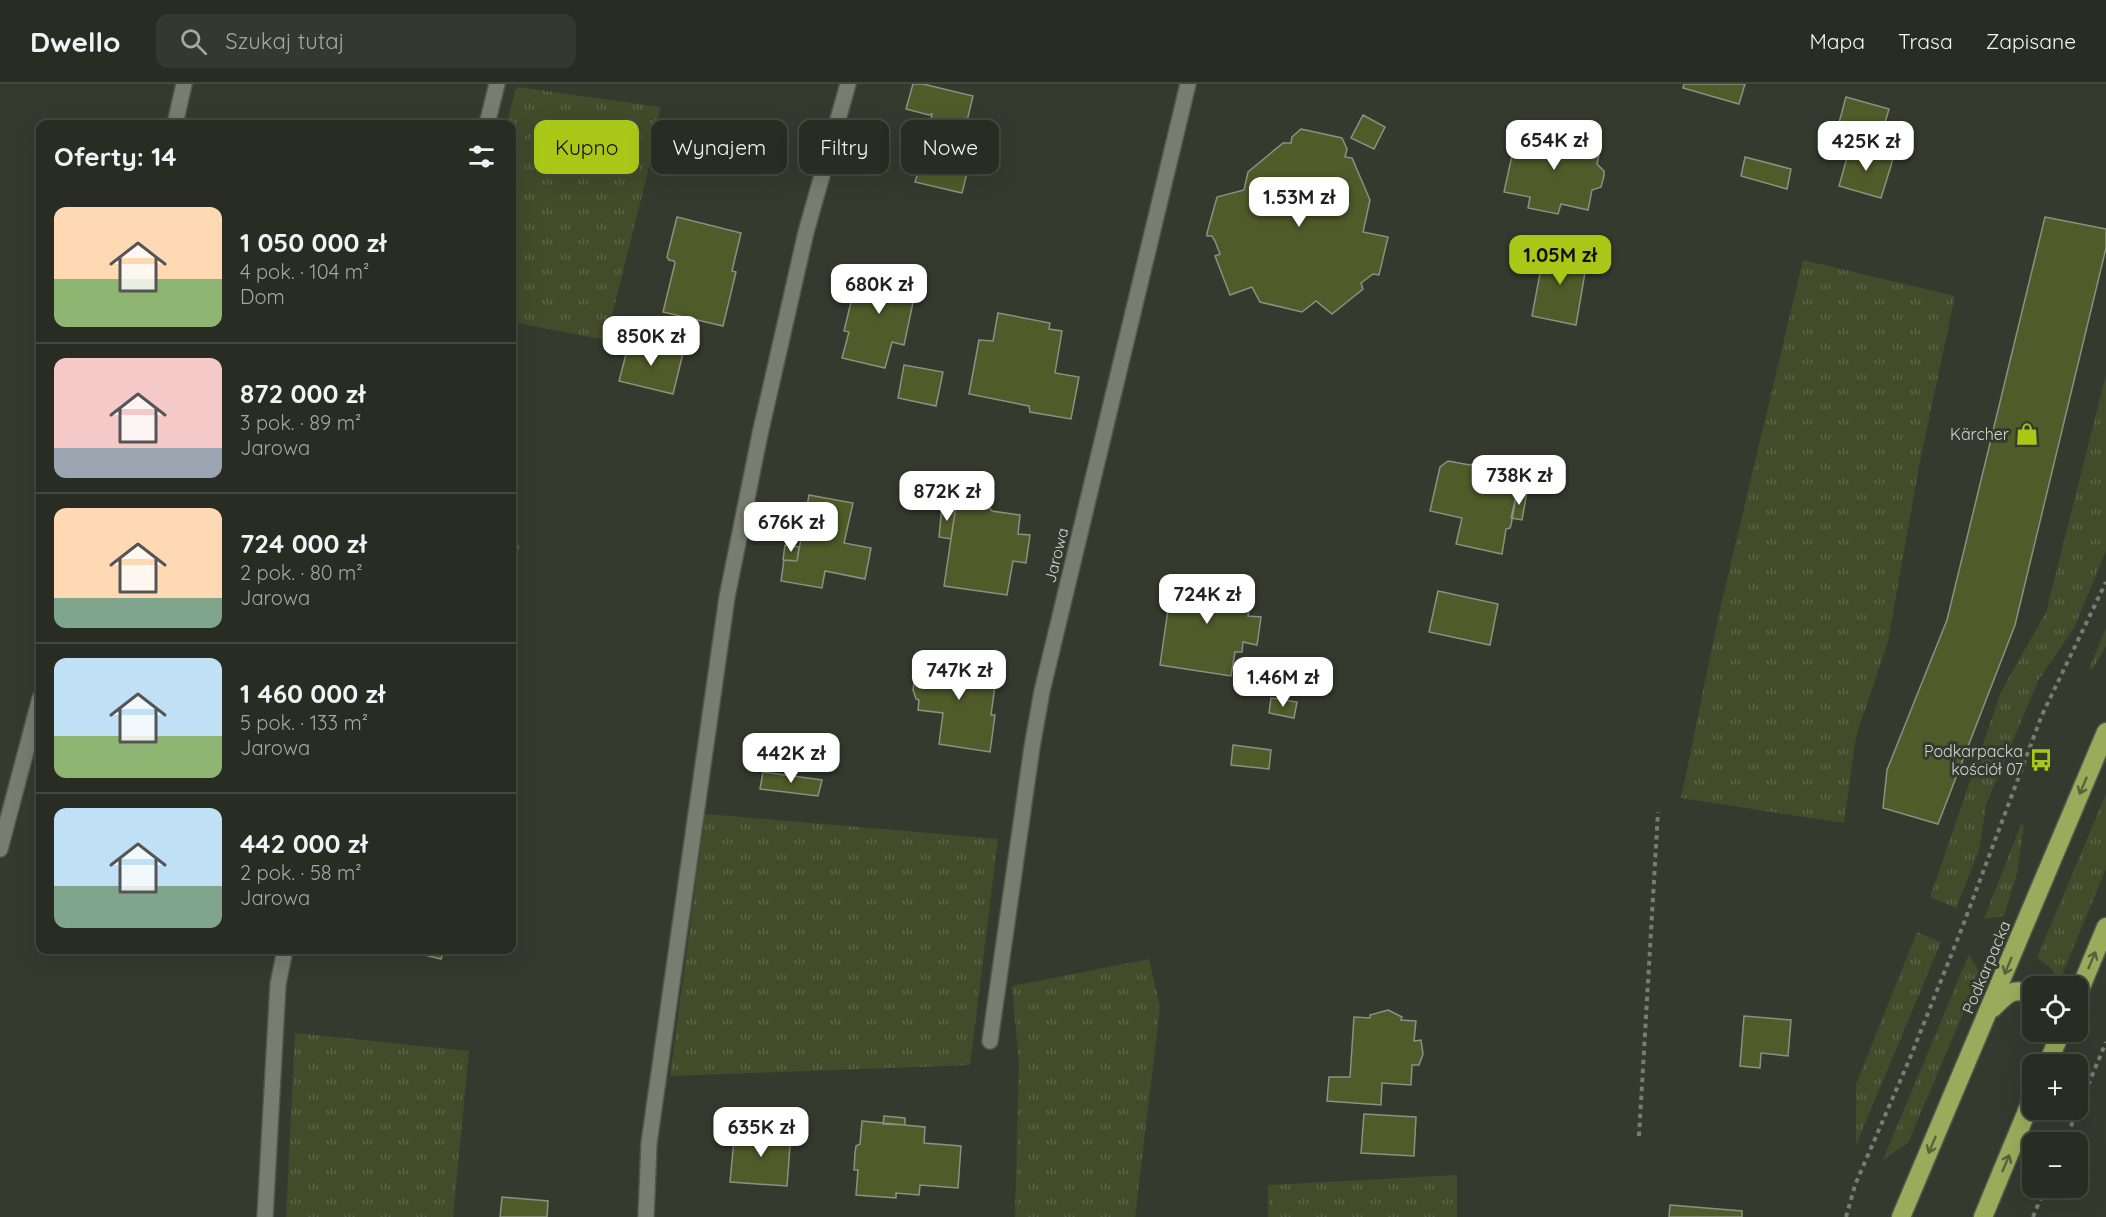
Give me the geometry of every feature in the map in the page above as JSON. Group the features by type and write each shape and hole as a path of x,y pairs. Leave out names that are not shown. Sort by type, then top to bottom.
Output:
{"highway":[{"name":"Podkarpacka","path":"1902,1217 2106,732"},
{"path":"2086,976 2106,927"},
{"path":"1988,1014 2004,997 2013,991 2022,990"},
{"path":"1983,1217 2024,1120"}],"street":[{"path":"176,120 183,84"},
{"path":"488,120 497,84"},
{"path":"646,1217 649,1143 727,597 760,434 806,232 848,84"},
{"name":"Jarowa","path":"990,1041 1041,691 1188,84"},
{"path":"0,849 36,713"},
{"path":"265,1217 278,984 284,954"}],"path":[{"path":"1846,1217 1855,1185 1910,1058 1962,928 2042,715 2106,582"},
{"path":"1639,1136 1658,812"},
{"path":"2069,1132 2106,1042"},
{"path":"2033,1217 2041,1198"}],"green space":[{"path":"517,87 660,107 658,120 651,120 651,159 606,340 516,323 516,120 507,120"},
{"path":"1803,260 1955,296 1919,466 1888,642 1856,736 1844,823 1681,798 1720,609"},
{"path":"2106,375 2106,551 2074,628 2038,681 1986,805 1979,851 1956,908 1930,897 2001,692 2046,612"},
{"path":"2106,628 2106,646 2092,670 2089,669"},
{"path":"2106,794 2106,869 2061,976 2055,976 2050,967 2037,958"},
{"path":"705,814 998,839 970,1065 670,1076"},
{"path":"2021,824 2024,825 2017,873 2004,916 1984,919"},
{"path":"1917,932 1941,942 1856,1145 1856,1084"},
{"path":"1969,954 1980,974 1908,1143 1883,1160"},
{"path":"1149,959 1160,1007 1135,1217 1015,1217 1019,1063 1012,986"},
{"path":"295,1033 469,1051 453,1217 286,1217"},
{"path":"1457,1175 1457,1217 1268,1217 1268,1185"}],"building":[{"path":"913,84 923,84 973,96 967,120 931,120 932,114 906,109"},
{"path":"1684,84 1745,84 1739,104 1683,88"},
{"path":"1846,97 1889,109 1876,154 1834,141"},
{"path":"1363,115 1385,127 1374,149 1351,138"},
{"path":"1518,128 1601,146 1597,164 1604,171 1604,176 1601,187 1592,190 1588,210 1561,204 1558,214 1528,208 1530,197 1504,192"},
{"path":"1301,129 1342,138 1347,149 1345,157 1352,158 1370,200 1363,232 1388,237 1379,275 1373,274 1361,283 1363,289 1332,314 1316,301 1302,312 1260,302 1252,287 1230,295 1215,256 1220,254 1215,241 1212,236 1207,236 1217,197 1244,190 1248,172 1283,143 1291,143 1292,137"},
{"path":"1850,147 1893,159 1881,198 1839,186"},
{"path":"1745,157 1791,169 1787,189 1741,176"},
{"path":"917,174 967,174 962,193 915,182"},
{"path":"677,217 741,233 732,271 736,272 723,326 663,312 675,263 667,257"},
{"name":"Kärcher","path":"2045,217 2106,229 2106,248 2015,625 1938,824 1883,808 1887,770 1947,620"},
{"path":"1545,247 1588,255 1576,325 1532,316"},
{"path":"860,265 890,273 900,269 918,279 904,345 892,342 885,368 842,358 849,332 844,331"},
{"path":"998,313 1050,323 1049,329 1062,331 1055,373 1079,377 1071,419 1030,412 1029,406 969,394 979,340 993,341"},
{"path":"630,339 683,353 673,394 619,381"},
{"path":"904,365 943,372 936,406 898,398"},
{"path":"1448,461 1470,465 1478,462 1490,465 1495,471 1520,477 1511,525 1506,529 1502,554 1456,544 1462,518 1430,511 1440,467"},
{"path":"1517,492 1527,492 1522,520 1511,518"},
{"path":"809,495 853,503 844,543 871,548 865,579 825,571 822,588 781,581 784,560 797,561"},
{"path":"973,501 986,503 992,511 1020,515 1018,534 1030,535 1026,563 1013,561 1007,595 944,586 956,505 966,506"},
{"path":"942,506 956,507 951,539 939,537"},
{"path":"785,545 799,547 797,561 783,560"},
{"path":"1173,575 1252,587 1248,616 1261,617 1257,645 1243,642 1242,652 1235,652 1231,676 1160,665"},
{"path":"1438,591 1498,604 1490,645 1429,632"},
{"path":"960,658 974,660 978,668 997,671 991,715 995,715 990,752 939,744 943,713 918,710 919,700 916,699 913,690 915,675 922,668 924,669 926,659 953,663 953,660"},
{"path":"1271,698 1297,702 1294,718 1269,713"},
{"path":"1233,745 1271,750 1269,769 1231,765"},
{"path":"763,772 822,780 818,796 760,789"},
{"path":"421,954 443,954 441,959"},
{"path":"1388,1010 1402,1017 1401,1020 1416,1021 1414,1041 1421,1040 1423,1054 1419,1065 1412,1065 1411,1085 1382,1083 1381,1105 1327,1101 1329,1077 1350,1077 1354,1017 1370,1018 1370,1015"},
{"path":"1744,1016 1791,1020 1788,1056 1761,1053 1760,1068 1740,1066"},
{"path":"1364,1114 1416,1117 1414,1156 1361,1153"},
{"path":"884,1116 905,1118 905,1125 883,1124"},
{"path":"862,1121 925,1127 924,1143 961,1146 958,1188 920,1185 919,1195 896,1193 896,1198 856,1195 858,1170 854,1170 855,1153 856,1146 860,1144"},
{"path":"735,1129 791,1133 787,1186 730,1182"},
{"path":"502,1197 548,1201 547,1217 500,1217"},
{"path":"1670,1205 1742,1211 1742,1217 1669,1217"}],"place":[{"name":"Kärcher","path":"2027,434"},
{"name":"Podkarpacka kościół 07","path":"2041,760"}]}
